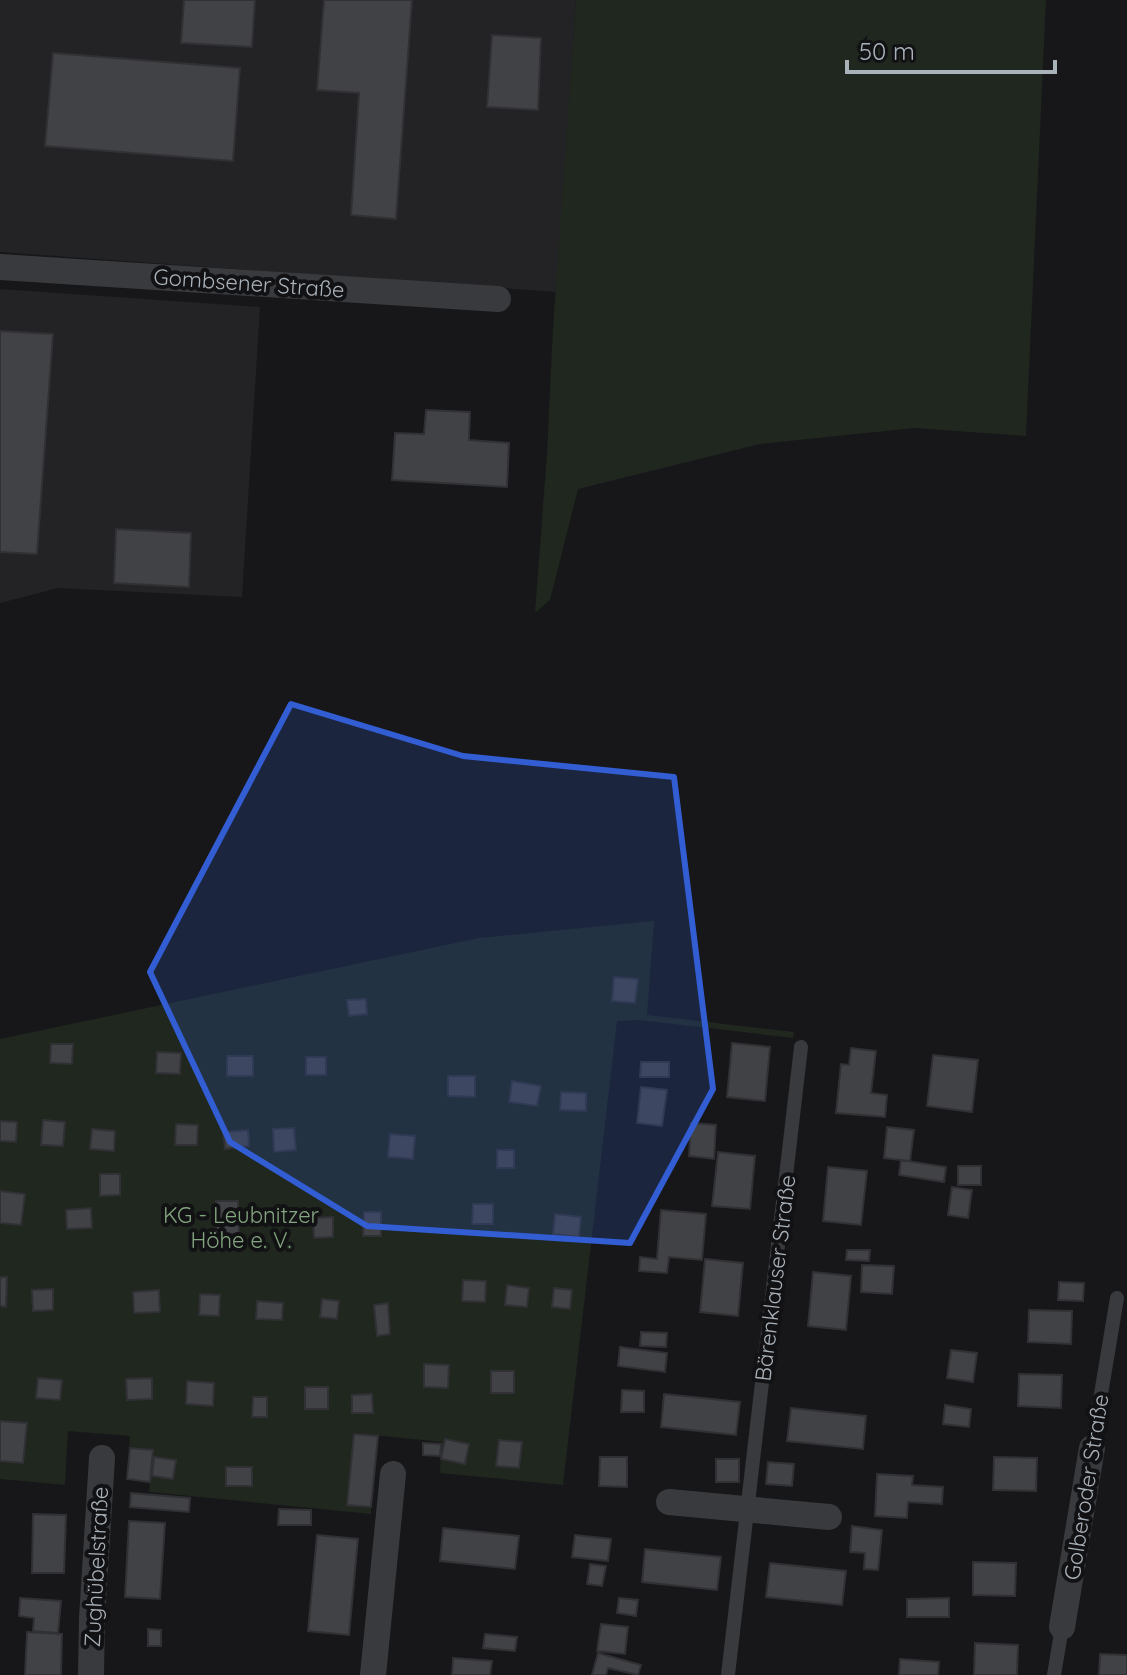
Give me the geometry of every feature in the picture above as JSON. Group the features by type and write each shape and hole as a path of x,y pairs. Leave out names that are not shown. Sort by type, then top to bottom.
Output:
{"street":[{"name":"Gombsener Straße","path":"0,267 498,299"},
{"name":"Golberoder Straße","path":"1062,1627 1092,1448"},
{"name":"Zughübelstraße","path":"91,1675 102,1458"},
{"path":"373,1675 393,1474"},
{"path":"669,1502 829,1517"}],"lane":[{"name":"Bärenklauser Straße","path":"728,1675 801,1047"},
{"name":"Golberoder Straße","path":"1092,1448 1117,1298"},
{"name":"Golberoder Straße","path":"1054,1675 1062,1627"}],"highlighted area":[{"path":"291,704 463,756 674,777 713,1089 630,1243 367,1226 230,1142 150,972"}],"shaded area":[{"path":"0,0 576,0 557,292 0,252"},
{"path":"0,289 260,307 242,597 58,588 0,603"}],"green space":[{"path":"576,0 1046,0 1026,436 915,428 760,444 578,489 550,600 535,613"},
{"name":"KG - Leubnitzer Höhe e. V.","path":"654,921 647,1015 794,1032 793,1038 639,1020 617,1021 563,1485 440,1473 442,1442 354,1433 347,1505 371,1508 371,1514 149,1492 153,1450 129,1447 130,1436 68,1431 65,1485 0,1479 0,1039 479,938"}],"building":[{"path":"184,0 255,0 252,47 181,43"},
{"path":"324,0 412,0 396,219 351,215 359,93 317,90"},
{"path":"492,35 541,38 538,110 487,107"},
{"path":"53,53 240,68 233,161 45,146"},
{"path":"0,331 53,334 37,554 0,552"},
{"path":"426,410 470,412 469,440 509,443 507,487 392,480 395,433 424,434"},
{"path":"116,529 191,533 189,587 114,583"},
{"path":"614,977 638,979 635,1003 612,1001"},
{"path":"366,999 367,1014 349,1016 347,1000"},
{"path":"732,1043 770,1047 765,1101 727,1097"},
{"path":"51,1044 73,1044 72,1064 50,1063"},
{"path":"851,1048 876,1051 871,1093 887,1095 885,1117 836,1113 841,1064 849,1065"},
{"path":"157,1052 181,1053 180,1074 156,1073"},
{"path":"933,1055 978,1060 972,1112 927,1106"},
{"path":"227,1056 253,1056 253,1076 227,1076"},
{"path":"306,1057 326,1057 326,1075 306,1075"},
{"path":"641,1062 669,1062 669,1077 640,1077"},
{"path":"448,1076 475,1076 475,1097 448,1096"},
{"path":"512,1081 541,1086 537,1106 509,1102"},
{"path":"641,1087 667,1090 662,1126 637,1123"},
{"path":"561,1092 586,1093 586,1111 560,1110"},
{"path":"43,1120 65,1122 63,1146 41,1145"},
{"path":"0,1121 17,1122 16,1142 0,1141"},
{"path":"691,1123 716,1125 714,1159 689,1156"},
{"path":"176,1124 198,1125 197,1145 175,1145"},
{"path":"887,1127 914,1130 910,1161 884,1158"},
{"path":"294,1128 296,1150 274,1152 273,1129"},
{"path":"92,1129 115,1131 114,1151 90,1149"},
{"path":"248,1130 249,1146 225,1149 223,1132"},
{"path":"390,1134 415,1136 413,1159 388,1157"},
{"path":"497,1150 514,1150 514,1168 497,1168"},
{"path":"718,1152 755,1156 750,1209 712,1206"},
{"path":"901,1160 946,1167 944,1182 899,1175"},
{"path":"958,1166 981,1166 981,1185 958,1185"},
{"path":"828,1167 867,1171 861,1225 823,1221"},
{"path":"100,1174 120,1174 120,1195 100,1196"},
{"path":"952,1187 972,1190 968,1218 948,1215"},
{"path":"0,1191 25,1194 21,1225 0,1223"},
{"path":"216,1201 238,1201 239,1234 216,1234"},
{"path":"473,1204 493,1204 493,1224 472,1224"},
{"path":"91,1208 92,1228 67,1229 66,1210"},
{"path":"661,1210 706,1214 702,1260 669,1257 667,1273 639,1271 640,1257 657,1259"},
{"path":"364,1212 381,1212 381,1236 363,1236"},
{"path":"555,1214 581,1217 579,1237 553,1234"},
{"path":"333,1217 333,1237 314,1238 313,1218"},
{"path":"847,1250 870,1250 869,1261 846,1260"},
{"path":"705,1259 743,1263 738,1316 700,1312"},
{"path":"862,1265 894,1266 892,1294 861,1292"},
{"path":"813,1272 851,1276 846,1330 808,1326"},
{"path":"0,1277 7,1277 6,1307 0,1306"},
{"path":"463,1280 486,1281 485,1302 462,1301"},
{"path":"1059,1282 1084,1283 1083,1301 1058,1300"},
{"path":"507,1285 529,1288 527,1307 505,1305"},
{"path":"554,1288 572,1290 570,1309 552,1307"},
{"path":"53,1289 53,1310 33,1311 32,1290"},
{"path":"159,1290 160,1312 134,1313 133,1292"},
{"path":"200,1294 220,1295 219,1316 199,1315"},
{"path":"322,1299 339,1301 337,1319 320,1317"},
{"path":"257,1301 283,1303 282,1320 256,1319"},
{"path":"388,1303 390,1334 377,1336 374,1305"},
{"path":"1029,1310 1072,1311 1071,1344 1028,1342"},
{"path":"641,1332 667,1333 666,1347 640,1346"},
{"path":"620,1347 667,1353 665,1372 618,1366"},
{"path":"951,1350 977,1353 973,1382 947,1378"},
{"path":"424,1364 449,1365 448,1388 424,1387"},
{"path":"491,1371 514,1371 514,1393 491,1393"},
{"path":"1019,1374 1062,1375 1061,1408 1018,1406"},
{"path":"38,1378 62,1380 60,1400 36,1398"},
{"path":"152,1378 152,1399 127,1400 126,1379"},
{"path":"187,1381 214,1383 213,1406 186,1404"},
{"path":"305,1387 328,1387 328,1409 305,1409"},
{"path":"622,1390 644,1391 644,1412 621,1412"},
{"path":"372,1394 373,1413 352,1413 352,1395"},
{"path":"664,1394 740,1402 736,1435 661,1427"},
{"path":"253,1397 267,1397 267,1417 252,1417"},
{"path":"945,1405 971,1409 969,1427 943,1424"},
{"path":"791,1408 866,1416 863,1449 787,1441"},
{"path":"0,1421 27,1423 23,1463 0,1461"},
{"path":"354,1434 378,1436 371,1507 347,1505"},
{"path":"445,1439 469,1444 465,1464 441,1459"},
{"path":"499,1440 522,1442 519,1468 496,1466"},
{"path":"423,1443 441,1444 440,1456 423,1455"},
{"path":"130,1448 153,1450 150,1482 127,1479"},
{"path":"154,1457 176,1460 173,1479 152,1476"},
{"path":"600,1457 627,1457 627,1487 599,1486"},
{"path":"994,1457 1037,1458 1036,1491 993,1490"},
{"path":"716,1459 739,1459 739,1482 716,1482"},
{"path":"768,1462 794,1464 792,1486 766,1484"},
{"path":"226,1467 252,1467 252,1486 226,1486"},
{"path":"877,1474 913,1476 912,1485 943,1487 942,1504 908,1502 907,1518 875,1516"},
{"path":"131,1493 190,1498 189,1512 130,1507"},
{"path":"279,1509 311,1510 311,1525 278,1525"},
{"path":"33,1514 66,1515 64,1573 32,1573"},
{"path":"129,1521 165,1523 160,1599 125,1597"},
{"path":"852,1526 882,1530 878,1570 864,1569 865,1553 850,1552"},
{"path":"443,1528 519,1536 515,1569 440,1561"},
{"path":"317,1535 358,1539 349,1635 308,1631"},
{"path":"575,1535 611,1539 608,1561 572,1557"},
{"path":"645,1549 721,1557 717,1590 642,1582"},
{"path":"973,1562 1016,1563 1015,1596 973,1595"},
{"path":"770,1563 846,1571 842,1605 766,1597"},
{"path":"590,1564 606,1566 602,1586 587,1584"},
{"path":"20,1598 61,1601 58,1633 33,1631 34,1618 19,1616"},
{"path":"619,1598 638,1600 636,1616 617,1613"},
{"path":"949,1598 949,1617 907,1617 907,1599"},
{"path":"601,1624 628,1627 625,1654 597,1651"},
{"path":"148,1629 161,1630 161,1646 148,1646"},
{"path":"27,1632 62,1634 61,1675 25,1675"},
{"path":"485,1634 517,1637 515,1651 483,1648"},
{"path":"975,1643 1018,1645 1017,1675 974,1675"},
{"path":"598,1653 641,1665 638,1675 608,1668 606,1675 592,1675"},
{"path":"1100,1654 1127,1655 1127,1675 1099,1675"},
{"path":"453,1658 492,1661 490,1675 452,1675"},
{"path":"900,1659 939,1662 938,1675 899,1675"}]}
